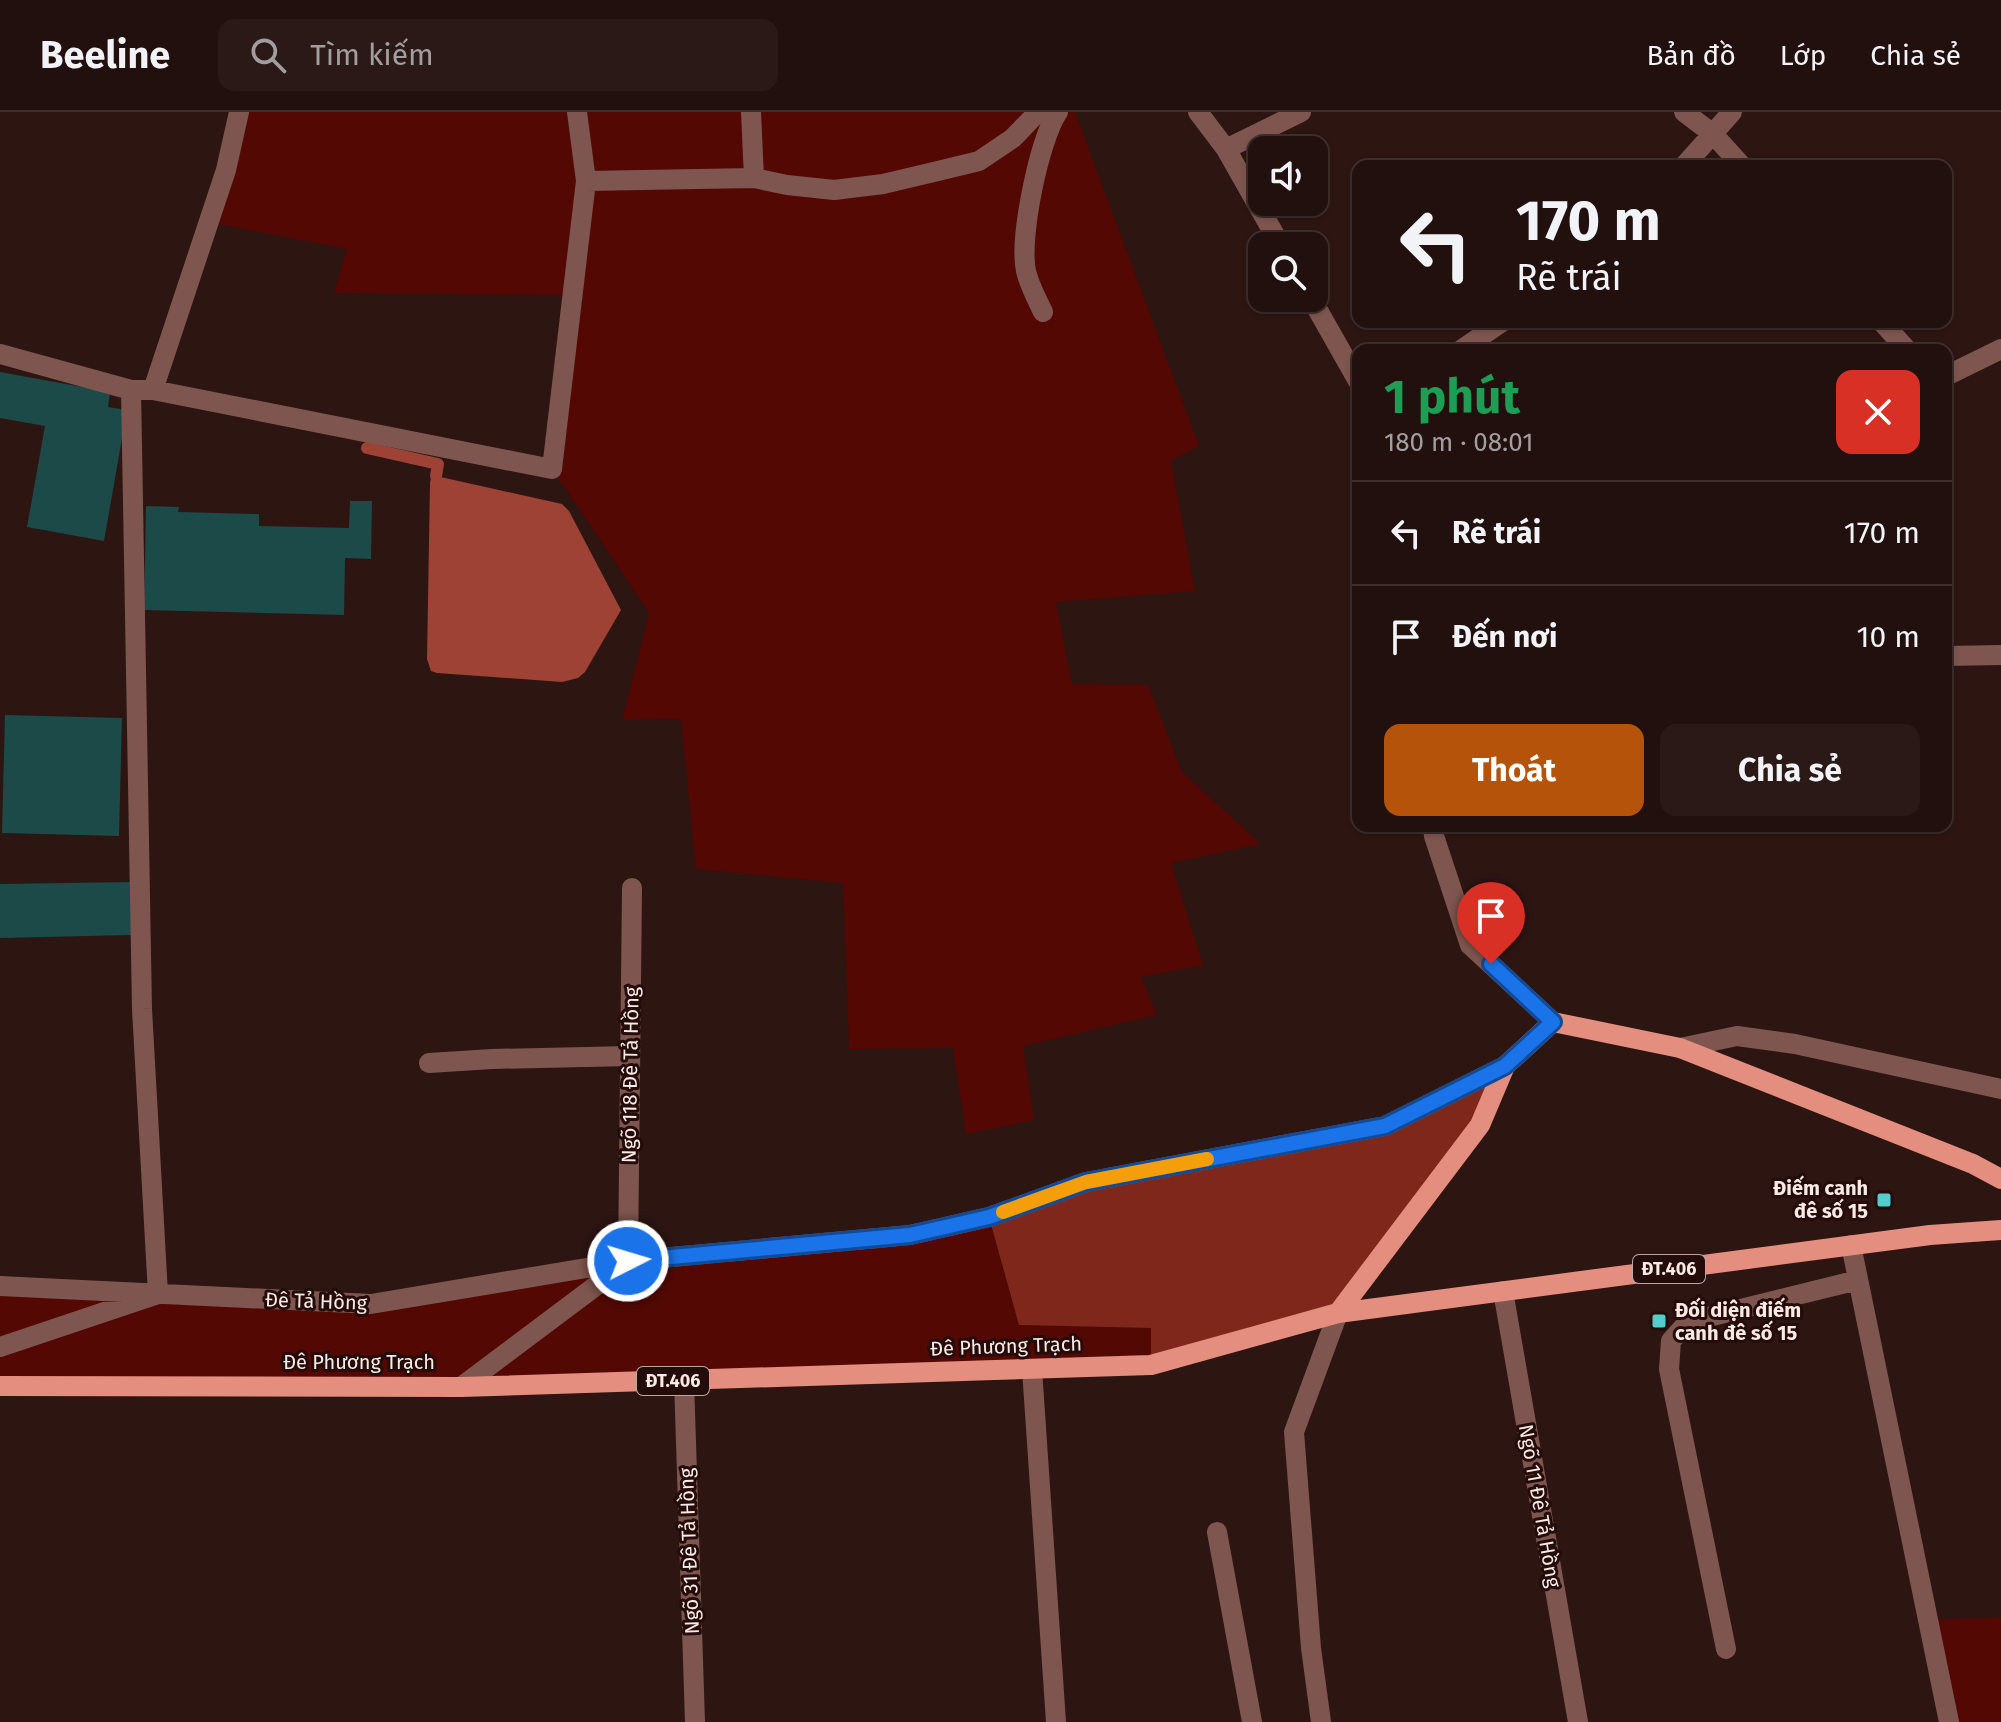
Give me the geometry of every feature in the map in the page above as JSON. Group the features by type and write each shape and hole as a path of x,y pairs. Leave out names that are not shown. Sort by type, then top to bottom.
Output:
{"main road":[{"path":"1338,1313 1480,1125 1505,1066 1553,1022 1680,1048 1973,1164 2001,1179"},
{"name":"Đê Phương Trạch","path":"0,1386 461,1387 1151,1365 1338,1313 1930,1235 2001,1230"}],"street":[{"path":"153,390 226,170 239,112"},
{"path":"0,354 131,390 153,390 552,469 586,181 577,112"},
{"path":"751,112 754,178"},
{"path":"586,181 754,178 834,190 883,184 979,161 1013,138 1038,112"},
{"path":"1043,312 1026,270 1025,227 1041,150 1058,112"},
{"path":"1198,112 1226,149 1273,232"},
{"path":"1226,149 1301,112"},
{"path":"1684,112 1713,134 1737,160"},
{"path":"1689,160 1732,112"},
{"path":"1319,312 1352,370"},
{"path":"1470,344 1493,328"},
{"path":"1887,328 1902,344"},
{"path":"1952,373 2001,349"},
{"path":"0,1347 158,1294 142,1009 131,390"},
{"path":"1952,656 2001,655"},
{"path":"1434,832 1470,945 1553,1022"},
{"name":"Ngõ 118 Đê Tả Hồng","path":"628,1261 632,888"},
{"path":"1680,1048 1737,1036 1795,1044 2001,1089"},
{"path":"429,1063 630,1056"},
{"name":"Đê Tả Hồng","path":"0,1286 371,1304 628,1261 910,1235 989,1217 1086,1182 1385,1126 1505,1066"},
{"path":"1851,1245 1949,1722"},
{"path":"461,1387 628,1261"},
{"path":"1726,1649 1669,1369 1671,1341 1688,1322 1858,1280"},
{"name":"Ngõ 11 Đê Tả Hồng","path":"1503,1291 1578,1722"},
{"path":"1321,1722 1311,1648 1294,1432 1338,1313"},
{"path":"1032,1369 1056,1722"},
{"name":"Ngõ 31 Đê Tả Hồng","path":"684,1380 695,1722"},
{"path":"1217,1532 1252,1722"}],"shaded area":[{"path":"240,112 1075,112 1199,446 1171,460 1195,591 1056,602 1072,684 1148,685 1182,772 1261,844 1171,863 1203,965 1141,977 1157,1015 1023,1046 1034,1120 966,1134 953,1048 849,1049 843,883 696,869 681,719 622,720 649,613 552,469 573,295 334,293 347,249 208,222"},
{"path":"436,476 562,504 569,511 621,610 585,672 578,678 562,682 431,671 427,659 430,483 431,478"},
{"path":"1505,1066 1480,1125 1338,1313 1151,1365 1151,1328 1019,1325 989,1217 1076,1175 1218,1156 1385,1126"},
{"path":"989,1217 1019,1325 1152,1328 1151,1365 684,1380 0,1385 0,1286 371,1304"},
{"path":"2001,1617 2001,1722 1947,1722 1928,1620"}],"building":[{"path":"0,372 110,392 108,407 127,410 104,541 27,527 45,426 0,418"},
{"path":"350,501 372,501 371,559 345,558 344,615 144,610 146,506 179,507 178,512 259,514 259,526 349,528"},
{"path":"5,715 122,718 119,836 2,833"},
{"path":"131,882 132,935 0,938 0,884"}],"waterway":[{"path":"367,448 438,464 436,476"}],"slow traffic":[{"path":"1003,1212 1086,1182 1207,1159"}],"place":[{"name":"Điếm canh đê số 15","path":"1884,1200"},
{"name":"Đối diện điếm canh đê số 15","path":"1659,1321"}],"route":[{"path":"628,1261 910,1235 989,1217 1086,1182 1385,1126 1505,1066 1553,1022 1491,964"}]}
